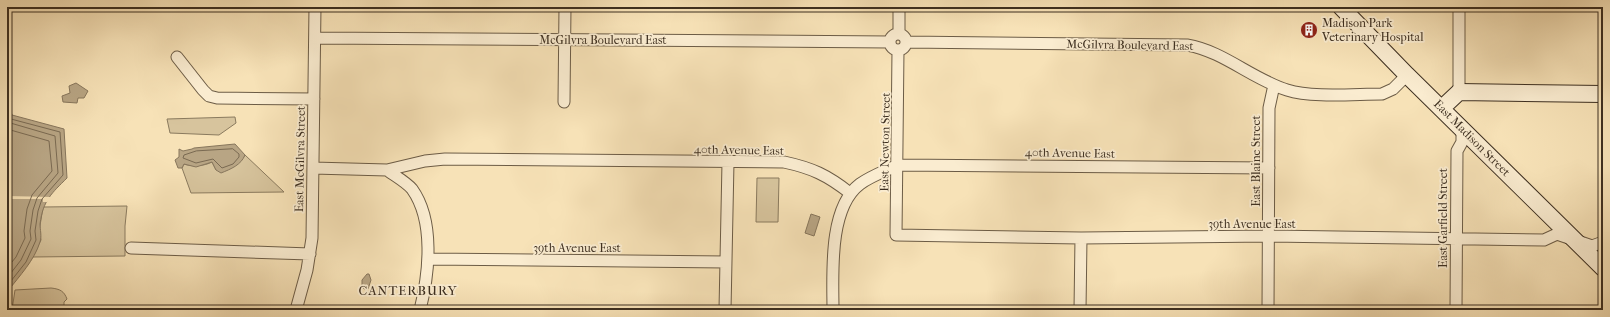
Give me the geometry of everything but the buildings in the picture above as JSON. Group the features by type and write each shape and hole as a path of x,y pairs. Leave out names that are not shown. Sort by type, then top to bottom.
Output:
{"main road":[{"name":"East Madison Street","path":"1341,7 1407,75 1603,268"},
{"path":"1442,108 1459,92 1603,94"}],"street":[{"name":"East McGilvra Street","path":"296,310 310,254 312,225 315,7"},
{"path":"564,7 564,102"},
{"name":"East Newton Street","path":"896,235 899,7"},
{"path":"1459,7 1459,92"},
{"name":"McGilvra Boulevard East","path":"315,38 1187,45 1200,47 1214,53 1274,85 1305,94 1382,94 1393,89 1407,75"},
{"path":"177,57 209,96 218,98 314,99"},
{"name":"East Blaine Street","path":"1268,310 1269,108 1274,85"},
{"name":"East Garfield Street","path":"1456,310 1457,151 1462,142 1462,128"},
{"name":"40th Avenue East","path":"313,168 387,170 425,161 445,159 784,162 804,166 833,180 850,193 859,185 898,164 1269,168"},
{"path":"725,310 728,162"},
{"path":"387,170 411,188 422,206 427,232 428,260 425,292 420,310"},
{"path":"833,310 833,253 835,237 843,207 850,193"},
{"name":"39th Avenue East","path":"896,235 1081,238 1268,236 1544,240 1557,234 1592,246 1603,242"},
{"path":"1080,310 1081,238"},
{"path":"131,248 310,254"},
{"name":"39th Avenue East","path":"428,260 726,262"}],"shaded area":[{"path":"235,117 236,123 219,135 170,133 167,119"},
{"path":"245,155 284,192 191,193 182,168 184,164 198,166 212,162 216,170 243,158"},
{"path":"757,178 779,178 778,222 756,222"},
{"path":"127,206 125,256 32,257 41,240 39,232 43,207"},
{"path":"51,288 61,291 66,296 67,299 64,302 64,310 12,310 15,290"}],"water":[{"path":"76,83 88,91 84,98 78,98 77,103 63,102 62,96 70,93 69,86"},
{"path":"7,98 12,115 64,129 67,178 46,203 41,216 41,238 37,249 30,262 7,294"},
{"path":"235,144 245,155 238,164 221,173 216,170 212,162 196,167 184,164 182,168 178,168 175,160 179,157 179,149 183,151 194,148"},
{"path":"811,214 820,217 814,236 805,233"},
{"path":"367,274 369,274 371,280 368,289 364,289 362,287 362,280"}],"pier":[{"path":"7,196 52,197 47,202 43,202 43,199 7,199"}],"place":[{"name":"Madison Park Veterinary Hospital","path":"1309,30"}],"district":[{"name":"CANTERBURY","path":"408,290"}]}
